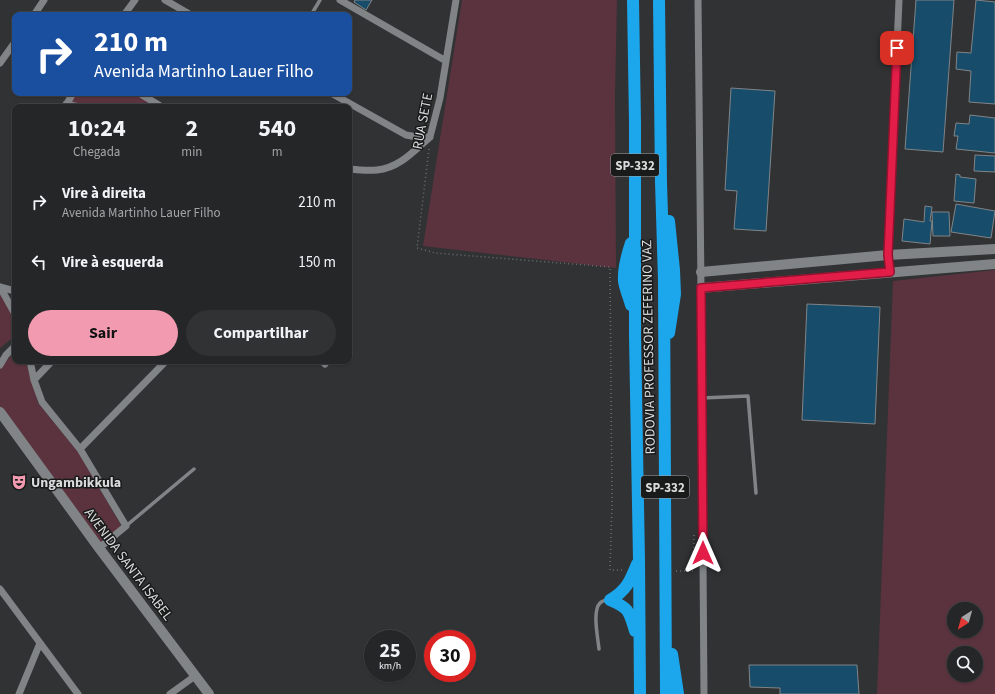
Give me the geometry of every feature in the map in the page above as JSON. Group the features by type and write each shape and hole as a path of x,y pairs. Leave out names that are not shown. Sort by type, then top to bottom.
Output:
{"highway":[{"name":"RODOVIA PROFESSOR ZEFERINO VAZ","path":"633,0 635,122 635,330 640,694"},
{"name":"RODOVIA PROFESSOR ZEFERINO VAZ","path":"659,0 660,182 664,280 666,694"},
{"path":"610,600 624,590 639,560"},
{"path":"610,600 619,603 626,608 631,616 639,645"},
{"path":"666,602 678,694"}],"street":[{"path":"36,12 44,0"},
{"path":"126,12 135,0"},
{"path":"165,0 186,12"},
{"path":"340,0 446,61"},
{"name":"RUA SETE","path":"430,137 440,98 456,0"},
{"path":"698,0 704,694"},
{"path":"890,272 888,255 898,0"},
{"path":"0,62 12,46"},
{"path":"144,96 157,104"},
{"path":"336,96 351,104"},
{"path":"352,105 406,135 430,137"},
{"path":"352,169 378,170 394,166 430,137"},
{"path":"701,272 888,255 995,249"},
{"path":"701,288 995,264"},
{"path":"0,287 12,290"},
{"path":"0,287 12,309"},
{"path":"0,365 3,356 12,348"},
{"path":"31,364 34,380 42,402 80,449 126,526 99,548"},
{"path":"34,380 49,364"},
{"path":"80,449 163,364"},
{"name":"AVENIDA SANTA ISABEL","path":"0,412 99,548 209,694"},
{"path":"0,590 78,694"},
{"path":"19,694 40,643"},
{"path":"170,694 195,676"}],"lane":[{"path":"313,12 320,0"},
{"path":"702,398 748,396 756,493"},
{"path":"126,526 194,469"},
{"path":"599,649 596,610 600,603 605,600 610,600"}],"path":[{"name":"RUA SETE","path":"430,137 417,248 435,253 610,267 612,504 610,570 624,570"},
{"path":"674,571 693,571 695,529"}],"shaded area":[{"path":"462,0 617,0 615,95 616,268 423,246"},
{"path":"74,96 141,96 156,104 78,104 71,102"},
{"path":"995,270 995,694 877,694 893,281"},
{"path":"0,290 12,311 12,338 0,348"},
{"path":"12,355 12,364 27,364 38,403 78,452 122,527 100,545 0,413 0,369"}],"building":[{"path":"355,0 372,0 366,10 354,2"},
{"path":"916,0 954,0 943,152 905,149"},
{"path":"976,0 995,2 995,104 969,102 971,71 956,69 957,52 971,53"},
{"path":"731,88 775,91 766,231 734,229 737,191 725,190"},
{"path":"970,115 995,118 995,153 956,149 958,136 954,136 956,123 969,124"},
{"path":"975,155 995,156 995,172 974,171"},
{"path":"956,174 960,175 960,177 976,179 974,203 954,201"},
{"path":"956,204 995,211 991,238 951,232"},
{"path":"925,206 932,207 930,221 932,221 930,244 902,241 904,219 924,222"},
{"path":"932,212 949,212 950,236 933,236"},
{"path":"807,304 880,307 875,424 802,420"},
{"path":"749,665 857,665 859,694 780,694 780,688 750,687"}],"place":[{"name":"Ungambikkula","path":"19,482"}],"route":[{"path":"703,553 701,288 890,272 888,255 897,48"}]}
